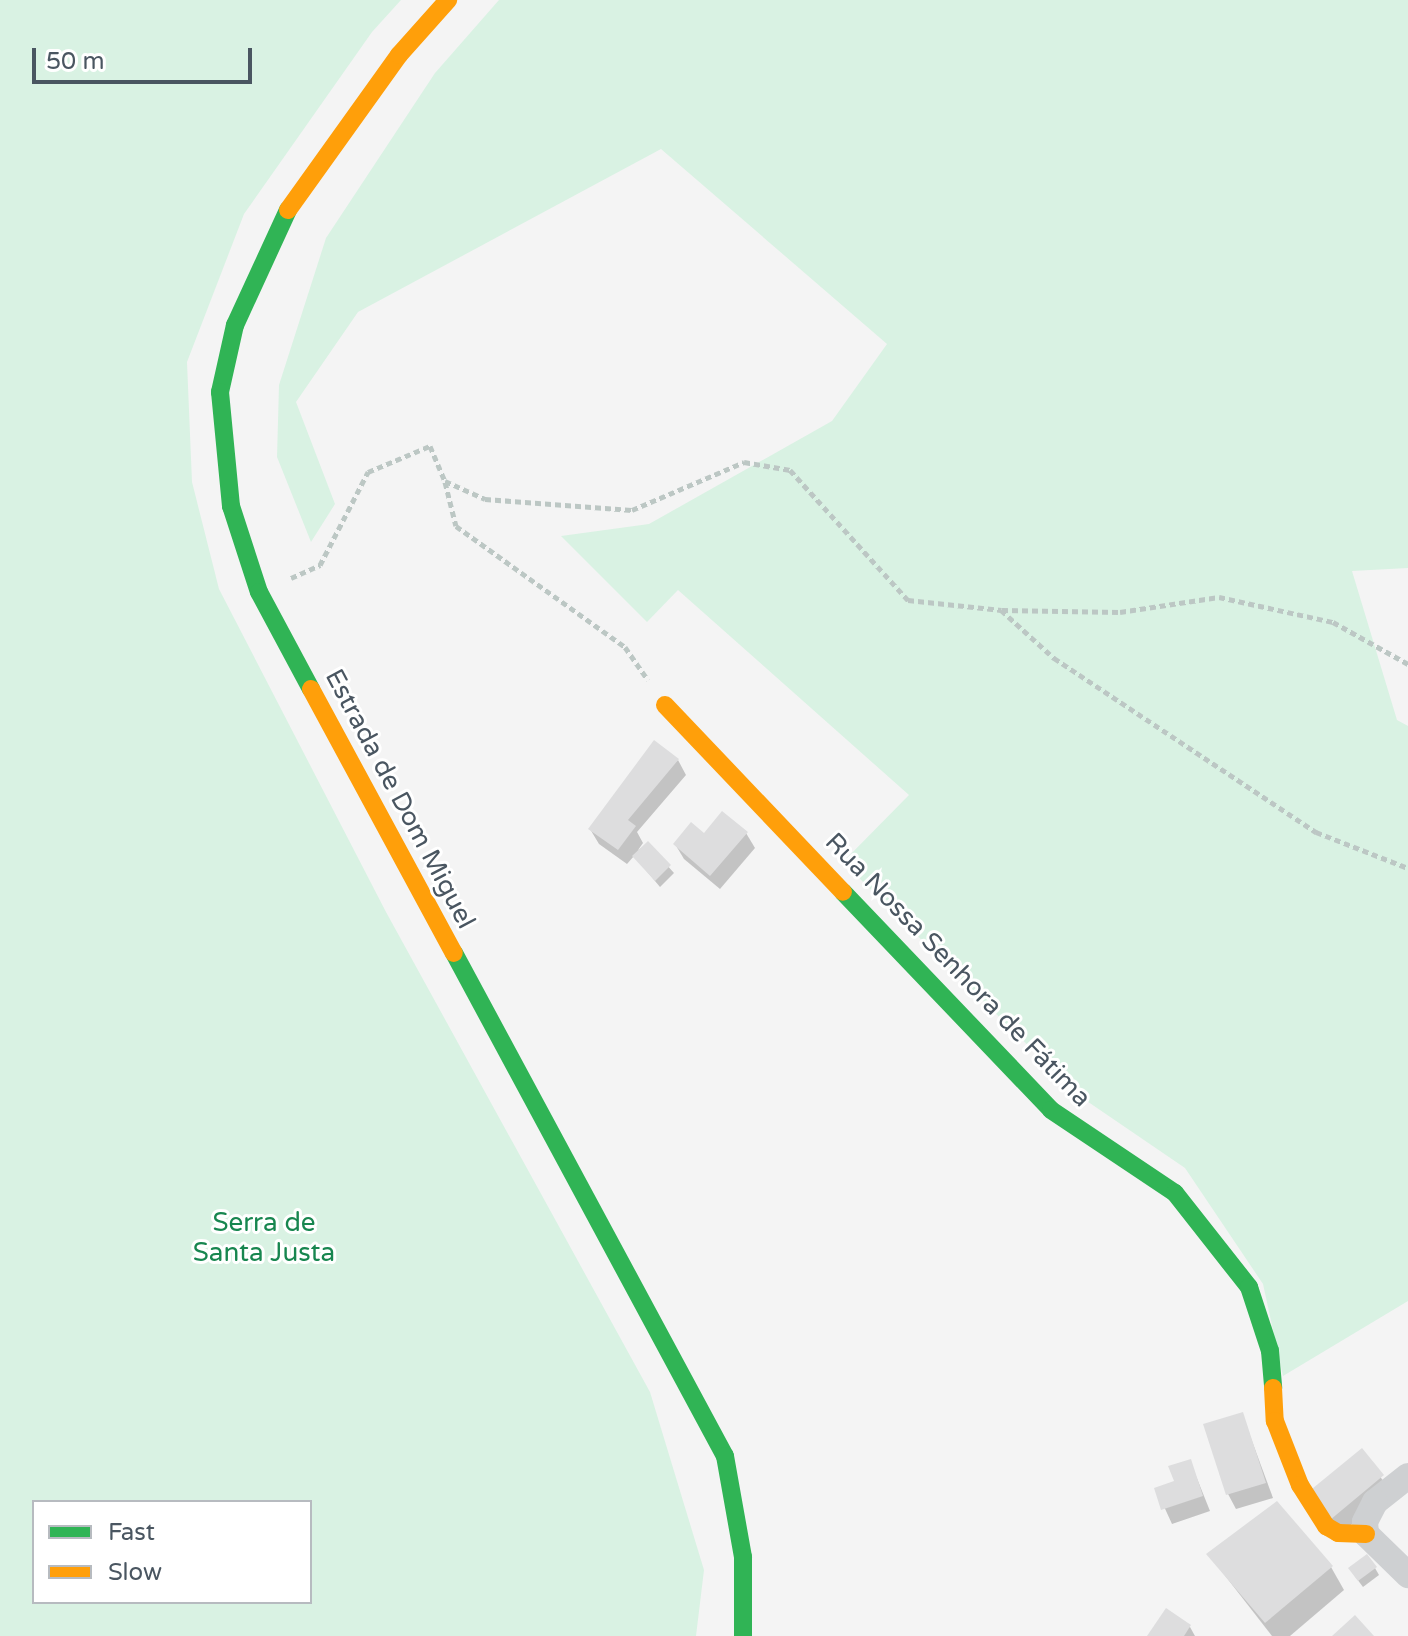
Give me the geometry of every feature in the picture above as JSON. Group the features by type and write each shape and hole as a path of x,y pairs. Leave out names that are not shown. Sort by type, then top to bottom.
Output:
{"main road":[{"name":"Estrada de Dom Miguel","path":"448,0 399,55 276,227 235,325 220,392 231,506 259,592 725,1456 743,1557 743,1636"},
{"name":"Rua Nossa Senhora de Fátima","path":"665,705 1051,1110 1175,1193 1249,1287 1270,1351 1275,1421 1300,1485 1326,1526 1338,1533 1366,1534"}],"street":[{"path":"1408,1476 1367,1512 1366,1534 1408,1575"}],"path":[{"path":"259,592 320,565 368,472 430,446 445,481 456,526 625,647 665,705"},
{"path":"445,481 485,499 632,510 744,462 790,470 908,600 1001,610 1120,612 1219,597 1321,618 1408,664"},
{"path":"1001,610 1054,658 1316,832 1408,868"}],"green space":[{"name":"Serra de Santa Justa","path":"0,0 401,0 372,32 244,214 187,362 192,482 219,589 386,912 650,1392 704,1570 696,1636 0,1636"},
{"path":"499,0 1408,0 1408,568 1352,571 1397,720 1408,726 1408,1301 1283,1376 1263,1284 1185,1168 1078,1095 843,862 909,795 678,590 647,622 561,536 649,524 832,421 887,344 661,149 358,312 296,402 335,504 311,542 277,457 279,385 326,238 435,73"}],"building":[{"path":"654,740 679,759 628,820 636,826 618,850 588,829"},
{"path":"722,811 748,832 710,876 673,844 691,822 704,833"},
{"path":"648,841 671,865 655,881 632,856"},
{"path":"1243,1412 1266,1483 1226,1495 1203,1424"},
{"path":"1362,1448 1384,1475 1330,1520 1307,1493"},
{"path":"1191,1459 1203,1496 1161,1510 1154,1488 1174,1481 1168,1466"},
{"path":"1277,1501 1333,1566 1265,1623 1206,1554"},
{"path":"1367,1554 1377,1567 1358,1581 1348,1568"},
{"path":"1166,1608 1191,1625 1184,1636 1147,1636"},
{"path":"1355,1615 1374,1636 1332,1636"}],"traffic: fast":[{"path":"288,210 235,325 220,392 231,506 259,592 311,689"},
{"path":"843,892 1051,1110 1175,1193 1249,1287 1270,1351 1273,1388"},
{"path":"454,953 725,1456 743,1557 743,1636"}],"traffic: slow":[{"path":"288,210 399,55 448,0"},
{"path":"311,689 454,953"},
{"path":"665,705 843,892"},
{"path":"1273,1388 1275,1421 1300,1485 1326,1526 1338,1533 1366,1534"}]}
